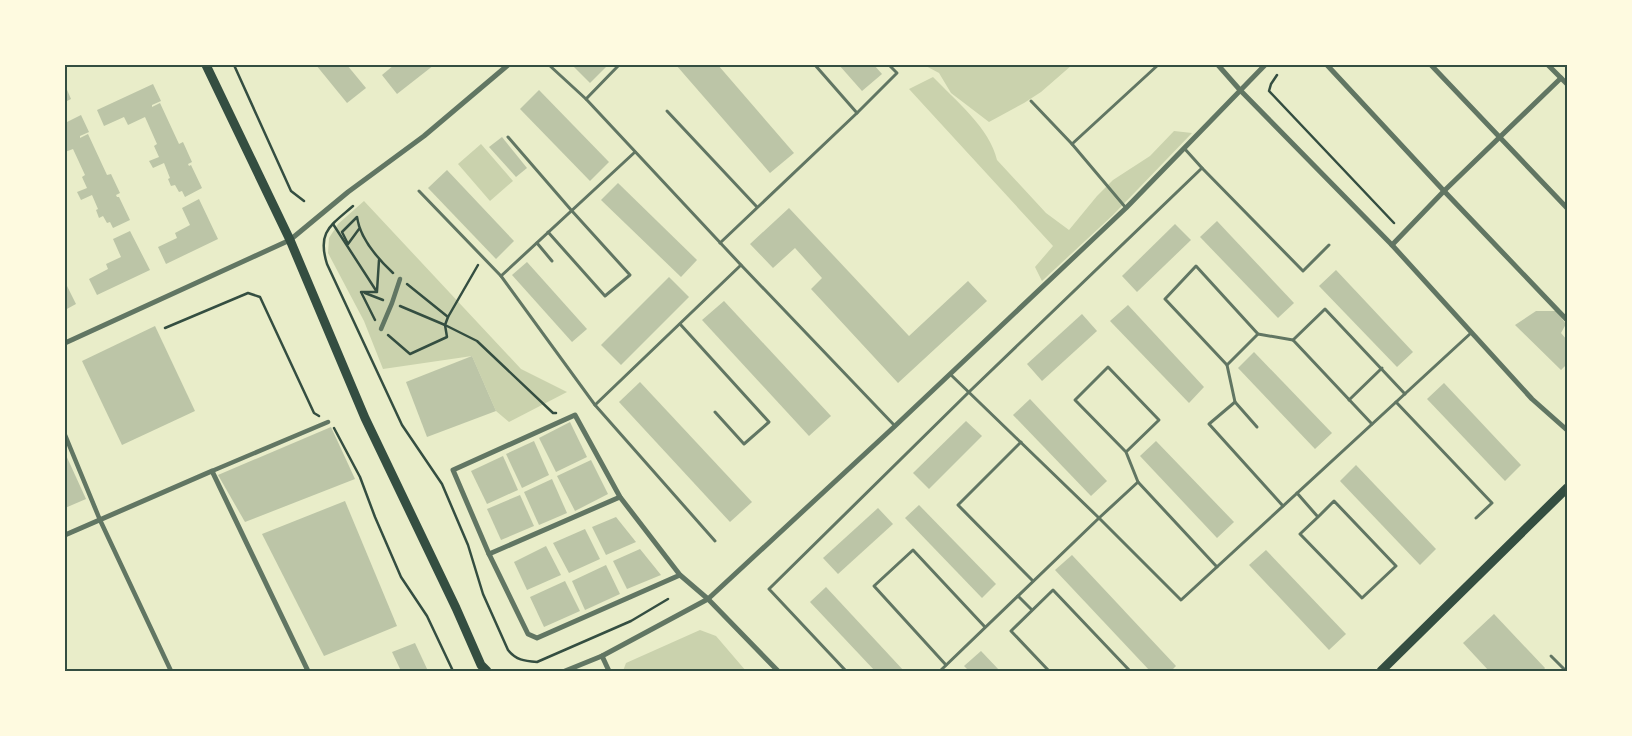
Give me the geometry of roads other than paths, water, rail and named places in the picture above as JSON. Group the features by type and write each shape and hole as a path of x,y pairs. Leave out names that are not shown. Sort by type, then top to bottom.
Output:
{"main road":[{"path":"206,65 290,240 365,418 481,665 488,671"},
{"path":"1381,671 1567,488"}],"street":[{"path":"65,343 290,240 348,192 424,136 508,65"},
{"path":"1218,65 1392,246 1532,399 1567,430"},
{"path":"565,671 602,656 708,599 896,426 1126,208 1265,65"},
{"path":"1327,65 1567,320"},
{"path":"1431,65 1567,208"},
{"path":"1548,65 1567,84"},
{"path":"1392,246 1444,191 1561,78"},
{"path":"381,329 400,279"},
{"path":"680,575 537,638 528,634 489,554 453,470 575,415 620,497 680,575 708,599 778,671"},
{"path":"65,535 328,422"},
{"path":"65,435 100,520 171,671"},
{"path":"212,471 308,671"},
{"path":"489,554 620,497"},
{"path":"602,656 609,671"}],"lane":[{"path":"549,65 586,99 720,243 896,426"},
{"path":"586,99 619,65"},
{"path":"815,65 857,112"},
{"path":"720,243 897,73 889,65"},
{"path":"1072,144 1158,65"},
{"path":"1031,101 1072,144 1126,208"},
{"path":"667,111 757,207"},
{"path":"508,137 630,274 605,296 548,232"},
{"path":"1184,148 1303,271 1329,245"},
{"path":"502,276 635,152"},
{"path":"846,671 769,589 1202,168"},
{"path":"419,191 502,276 596,405 715,541"},
{"path":"537,243 552,261"},
{"path":"596,405 741,265"},
{"path":"1257,427 1234,402 1226,365 1165,299 1196,266 1258,334 1292,340 1372,424"},
{"path":"1292,340 1325,309 1405,394"},
{"path":"680,324 769,422 744,444 715,412"},
{"path":"950,374 1181,600 1471,332"},
{"path":"1226,365 1258,334"},
{"path":"1126,452 1159,420 1108,367 1075,400 1126,452 1138,482 1217,567"},
{"path":"1349,400 1382,368"},
{"path":"1234,402 1209,424 1283,506"},
{"path":"1396,402 1492,503 1476,518"},
{"path":"1021,442 958,505 1033,581"},
{"path":"940,671 1138,482"},
{"path":"1297,493 1318,517"},
{"path":"1334,501 1396,566 1362,598 1300,534 1318,517 1334,501"},
{"path":"946,665 874,586 913,550 985,628"},
{"path":"1049,671 1011,631 1053,590 1130,671"},
{"path":"1018,596 1032,610"},
{"path":"1551,656 1566,671"}]}
